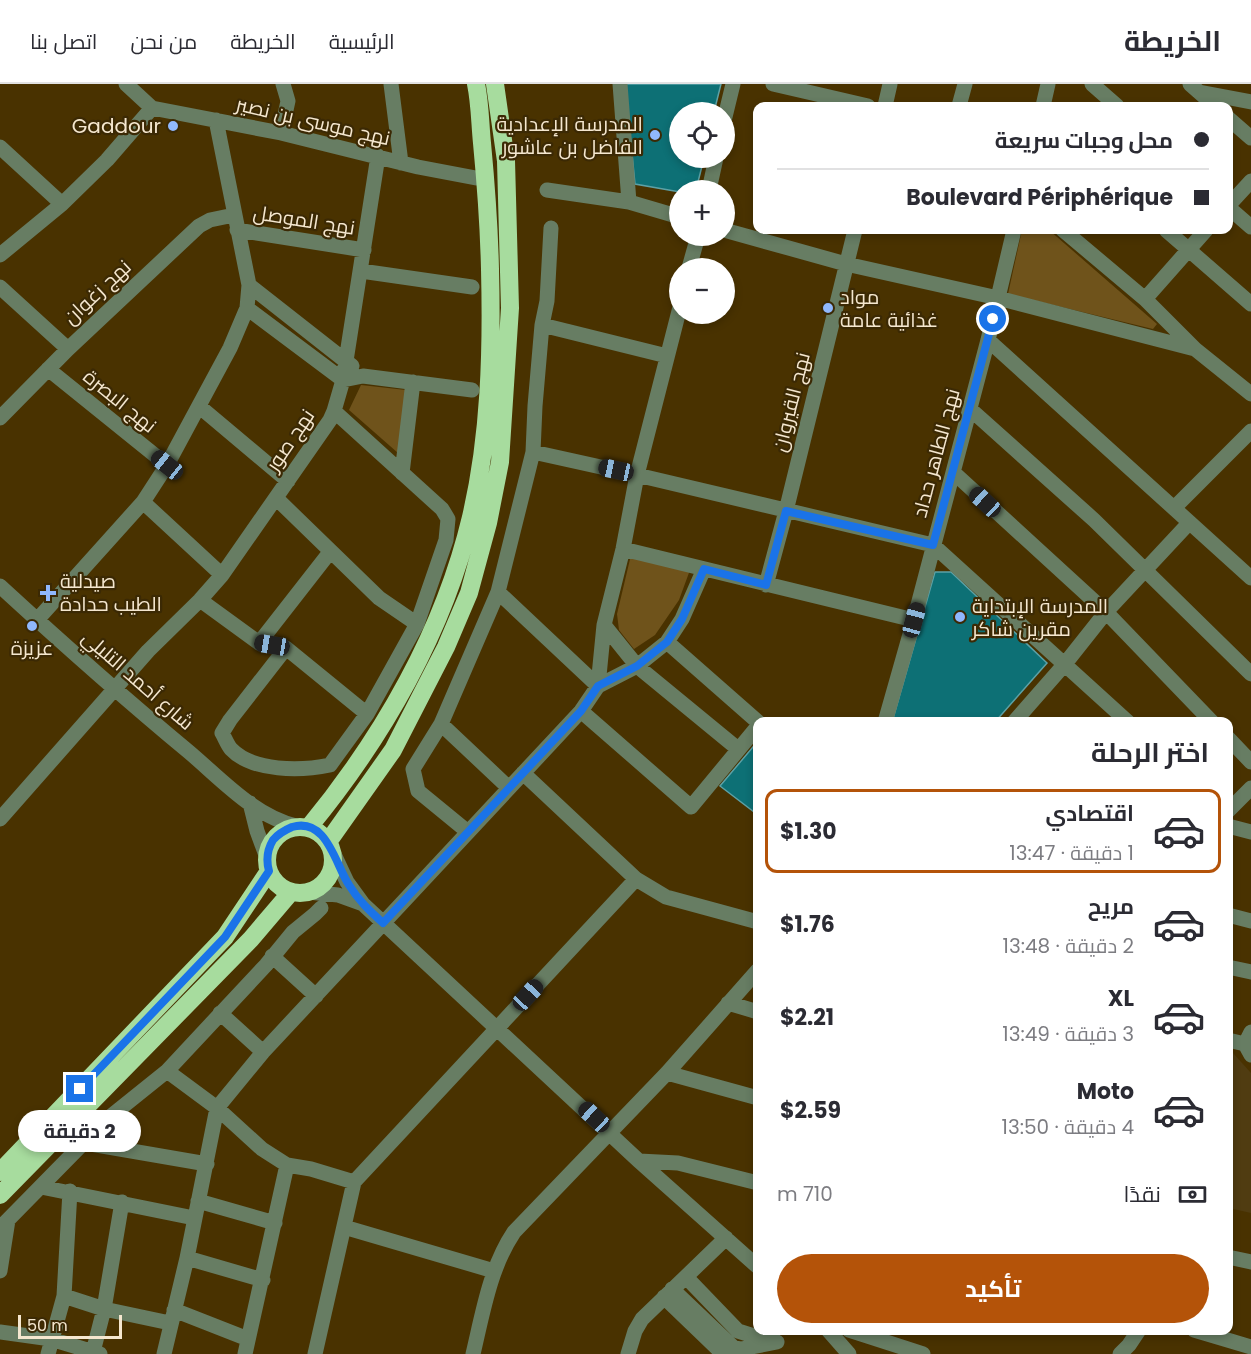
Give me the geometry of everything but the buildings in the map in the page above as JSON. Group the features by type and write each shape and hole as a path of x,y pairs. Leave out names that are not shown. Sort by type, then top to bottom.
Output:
{"highway":[{"path":"303,827 342,785 387,717 412,672 449,587 471,516 485,431 492,339 489,215 476,84"},
{"path":"330,846 393,750 446,647 469,593 488,523 500,462 510,308 506,161 495,84"},
{"path":"303,827 320,833 330,846 333,861 326,881 318,888 299,892 281,887 274,880 268,864 269,846 285,830 303,827"},
{"path":"0,1172 225,937 268,864"},
{"path":"0,1195 299,892"}],"street":[{"path":"0,255 62,204 107,160 152,108 126,84"},
{"path":"281,133 288,101 283,84"},
{"path":"391,84 400,163"},
{"path":"620,84 629,202"},
{"path":"729,102 733,84"},
{"path":"773,84 851,102"},
{"path":"886,102 890,84"},
{"path":"960,102 965,84"},
{"path":"1044,102 1048,84"},
{"path":"1092,84 1112,102"},
{"path":"1194,88 1251,102"},
{"path":"1194,88 1210,102"},
{"name":"نهج موسى بن نصير","path":"152,108 281,133 400,163 476,178"},
{"path":"37,620 143,502 200,407 247,308 249,285 216,120"},
{"path":"1233,122 1251,138"},
{"path":"0,147 62,204"},
{"name":"نهج صور","path":"0,819 148,651 222,575 314,444 334,411 343,380 378,156"},
{"path":"1233,201 1251,181"},
{"path":"546,190 629,202 669,214"},
{"path":"1233,210 1251,226"},
{"name":"نهج زغوان","path":"0,418 68,349 199,226 210,220 234,215"},
{"path":"468,832 418,791 413,769 441,724 498,592 533,452 535,406 542,326 547,301 552,228"},
{"name":"نهج الموصل","path":"237,230 364,250"},
{"path":"735,233 846,264 998,298 1195,349"},
{"name":"نهج القيروان","path":"766,585 854,234"},
{"name":"نهج الطاهر حداد","path":"886,717 988,340 1013,234"},
{"path":"1069,234 1145,300 1195,349 1251,394"},
{"path":"1171,234 1251,304"},
{"path":"1145,300 1202,234"},
{"path":"361,271 472,287"},
{"path":"249,285 346,360 363,376"},
{"path":"0,287 68,349"},
{"path":"247,308 343,380 363,376 472,390"},
{"path":"164,1354 187,1258 217,1108 263,1052 581,711 598,686 604,625 623,549 637,475 675,324"},
{"path":"542,326 667,356"},
{"path":"988,340 1251,578"},
{"name":"نهج البصرة","path":"48,369 167,465"},
{"path":"402,473 413,382"},
{"path":"200,407 288,481"},
{"path":"969,408 1094,520 1251,674"},
{"path":"286,648 222,733 233,751 252,763 276,768 314,768 330,765 367,714 417,624 446,540 448,519 442,509 334,411"},
{"path":"1175,507 1251,431"},
{"path":"533,452 933,545 1122,717"},
{"path":"952,472 1106,612 1207,717"},
{"path":"276,498 379,598 417,624"},
{"path":"143,502 222,575"},
{"path":"1024,717 1106,612 1189,523"},
{"path":"623,549 914,620"},
{"path":"259,643 330,552"},
{"path":"598,686 637,666 667,642 682,619 704,569"},
{"name":"شارع أحمد التليلي","path":"0,586 115,690 250,803 268,816 303,827"},
{"path":"498,592 598,686"},
{"path":"200,600 259,643 286,648 367,714"},
{"path":"604,625 637,666 738,749"},
{"path":"667,642 753,719"},
{"path":"581,711 691,807 753,730"},
{"path":"441,724 509,788"},
{"path":"1233,743 1251,762"},
{"path":"524,773 636,879 666,897 753,921"},
{"path":"1233,805 1251,788"},
{"path":"250,803 268,864"},
{"path":"1233,827 1251,832"},
{"path":"330,846 347,882 363,904 639,1161 753,1262"},
{"path":"315,1354 354,1182 636,879"},
{"path":"299,892 338,896 363,904"},
{"path":"0,1271 4,1224 106,1119 167,1071 293,932 321,908"},
{"path":"1233,916 1251,921"},
{"path":"272,956 316,996"},
{"path":"1233,968 1251,972"},
{"path":"473,1354 494,1271 503,1249 514,1232 667,1073 753,976"},
{"path":"728,1003 753,1010"},
{"path":"220,1013 263,1052"},
{"path":"1233,1041 1249,1044"},
{"path":"167,1071 217,1108 262,1149 287,1165 311,1169 354,1182"},
{"path":"667,1073 753,1097"},
{"path":"85,1143 207,1164"},
{"path":"639,1161 678,1163 753,1182"},
{"path":"64,1296 104,1309 172,1316 246,1346 287,1165"},
{"path":"40,1187 70,1191 194,1218"},
{"path":"49,1347 64,1296 70,1191"},
{"path":"198,1201 275,1223"},
{"path":"0,1332 49,1347 96,1353 122,1202"},
{"path":"344,1227 494,1271"},
{"path":"628,1354 635,1331 642,1319 726,1238"},
{"path":"187,1258 262,1280"},
{"path":"1233,1258 1251,1262"},
{"path":"686,1277 738,1331 777,1341"},
{"path":"668,1293 734,1348 741,1349 777,1341"},
{"path":"668,1293 721,1352 726,1354"},
{"path":"832,1335 849,1354"},
{"path":"864,1335 923,1354"},
{"path":"1120,1354 1136,1335"},
{"path":"1211,1335 1251,1347"},
{"path":"748,1354 777,1341"}],"shaded area":[{"path":"1021,234 1054,234 1157,324 1153,329 1008,294"},
{"path":"361,385 406,390 398,453 349,410"},
{"path":"631,555 690,570 679,600 655,635 634,649 619,630 617,614"},
{"path":"1233,1053 1251,1073 1251,1213 1233,1209"}],"place":[{"name":"Gaddour","path":"173,126"},
{"name":"المدرسة الإعدادية الفاضل بن عاشور","path":"655,135"},
{"name":"مواد غذائية عامة","path":"828,308"},
{"name":"صيدلية الطيب حدادة","path":"48,593"},
{"name":"المدرسة الإبتداية مقرين شاكر","path":"960,617"},
{"name":"عزيزة","path":"32,626"}],"route":[{"path":"80,1089 225,937 269,871 267,858 269,846 285,830 296,826 309,827 320,833 328,842 354,894 383,923 581,711 598,686 637,666 667,642 682,619 704,569 766,585 786,511 933,545 993,319"}]}
